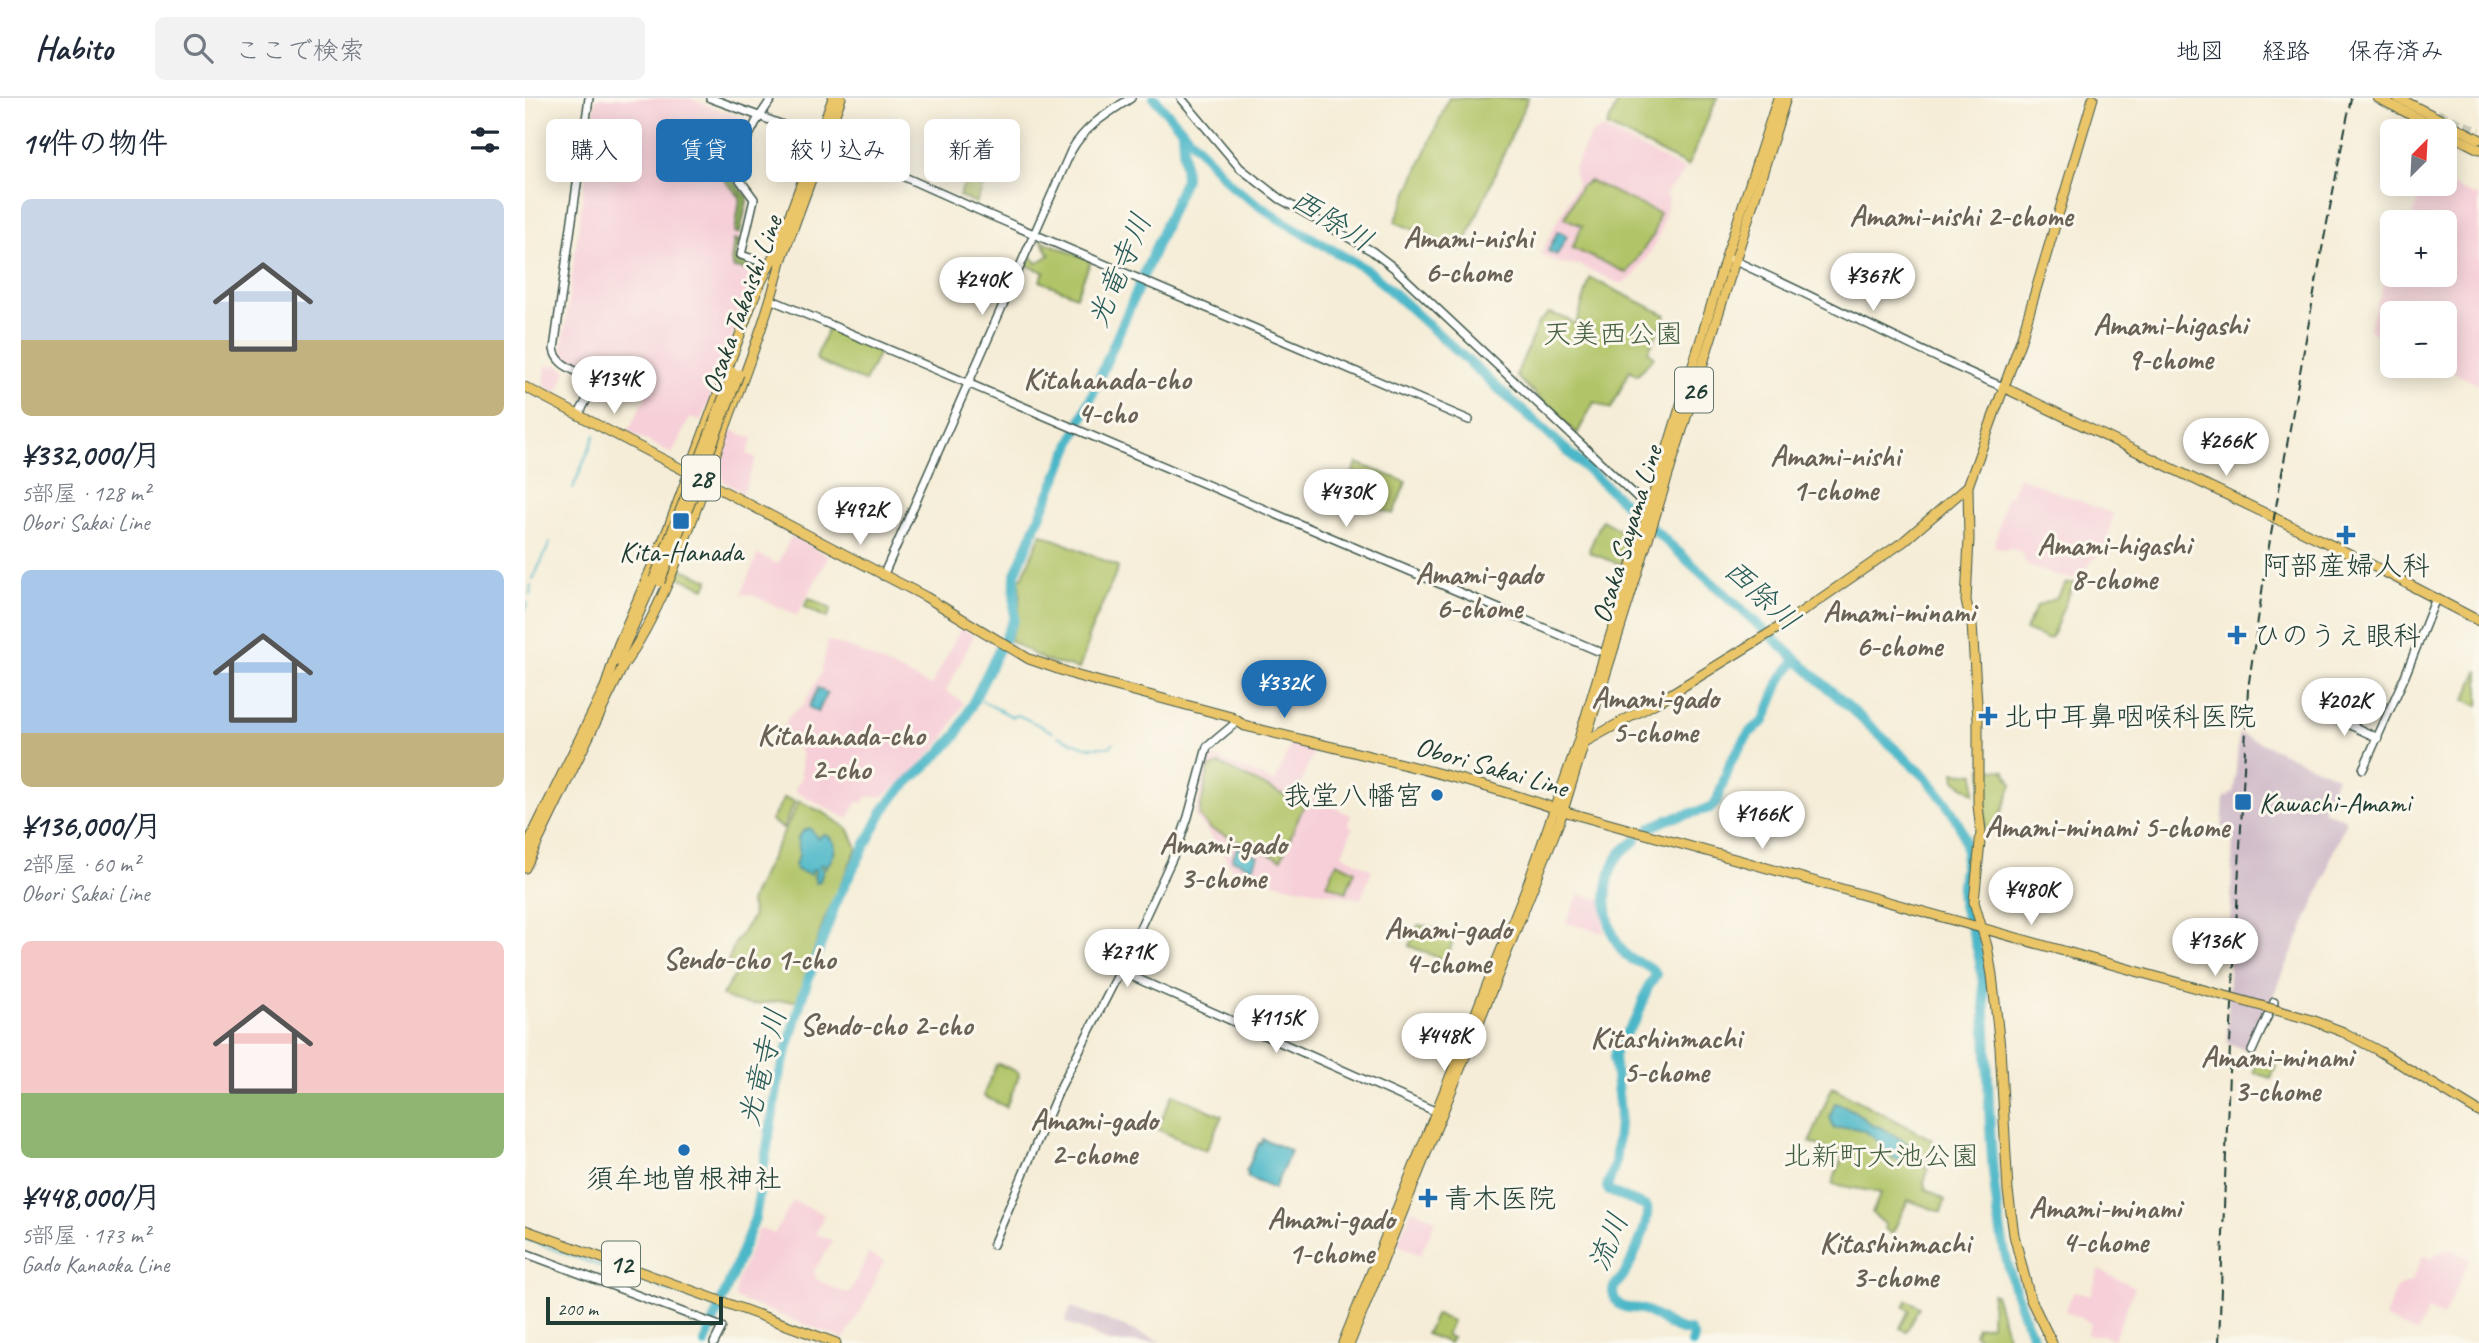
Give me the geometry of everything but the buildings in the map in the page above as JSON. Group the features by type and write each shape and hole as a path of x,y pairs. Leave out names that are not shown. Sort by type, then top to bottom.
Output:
{"main road":[{"name":"Osaka Takaishi Line","path":"827,119 833,98"},
{"name":"Osaka Takaishi Line","path":"831,119 841,98"},
{"name":"Osaka Sayama Line","path":"1440,1114 1559,810 1582,743 1778,98"},
{"name":"Osaka Sayama Line","path":"1730,258 1786,98"},
{"path":"2052,1343 2030,1298 2014,1235 2008,1191 2000,1046 1992,975 1974,894 1981,832 1972,624 1966,601 1968,486 2025,327 2093,98"},
{"path":"2378,98 2479,149"},
{"path":"2398,98 2479,139"},
{"name":"Osaka Takaishi Line","path":"525,868 622,667 736,373 805,182"},
{"path":"622,667 646,628 680,550 772,300 775,259"},
{"path":"605,688 618,646 668,530 775,259"},
{"name":"Obori Sakai Line","path":"525,387 926,597 1001,644 1052,669 1231,717 1245,726 1379,757 1500,790 1559,810 2312,1020 2343,1031 2479,1112"},
{"path":"2003,387 2360,559 2479,621"},
{"path":"1582,743 1777,628 1903,542 1968,486"},
{"name":"Osaka Takaishi Line","path":"525,850 657,581"},
{"path":"1343,1343 1440,1114"},
{"path":"1350,1343 1440,1114"},
{"name":"12","path":"525,1230 836,1343"}],"street":[{"path":"579,414 594,386 590,379 561,363 554,349 589,98"},
{"path":"711,98 767,119"},
{"path":"772,98 732,169 754,199 741,255 775,259"},
{"path":"883,576 1076,142 1095,122 1131,98"},
{"path":"1181,98 1240,167 1280,199 1372,251 1394,268 1651,514"},
{"path":"910,180 1469,420"},
{"path":"1730,258 1924,353 2003,387"},
{"path":"772,300 1598,651"},
{"path":"2363,769 2405,676 2435,598"},
{"path":"2322,712 2378,738"},
{"path":"993,1245 1060,1088 1120,971 1184,830 1207,747 1238,721"},
{"path":"1120,971 1440,1114"},
{"path":"2252,1051 2274,1002"},
{"path":"525,1253 722,1327 715,1343"}],"shaded area":[{"path":"596,98 689,98 745,119 656,119 656,182 734,182 749,201 735,258 759,266 701,422 690,417 673,452 670,453 628,431 646,396 609,375 598,374 575,363 567,358 562,349 585,182 642,182 642,119 593,119"},
{"path":"1602,128 1685,170 1666,195 1669,198 1660,234 1652,250 1634,276 1623,283 1579,265 1562,264 1540,254 1577,184 1573,170 1591,135"},
{"path":"2457,188 2479,197 2479,385 2457,374 2457,301 2380,301 2380,336 2368,329 2383,287 2457,287 2457,210 2414,210 2421,196 2457,196"},
{"path":"546,364 552,367 555,364 567,370 558,391 545,387"},
{"path":"731,430 753,438 747,454 756,458 743,493 724,482 718,465"},
{"path":"2019,477 2113,514 2107,542 2102,551 2076,579 2052,575 2026,565 2023,554 2013,549 1994,547 2006,496 2010,497"},
{"path":"791,536 829,556 797,615 752,595 741,594 758,554 778,564"},
{"path":"961,628 974,636 946,691 964,703 943,740 908,777 883,796 867,797 862,803 858,801 848,819 796,792 795,788 801,779 801,752 782,730 789,716 803,705 821,673 828,641 854,649 931,686"},
{"path":"2239,733 2337,777 2323,810 2347,820 2330,859 2327,874 2250,1048 2245,1050 2227,1042 2233,830 2222,829 2224,796 2229,797 2230,793 2234,793"},
{"path":"1292,741 1315,748 1298,791 1279,784 1351,815 1348,825 1353,827 1342,854 1372,870 1361,899 1281,884 1236,871 1195,817 1210,755 1275,782"},
{"path":"1579,894 1602,900 1604,933 1566,923"},
{"path":"793,1201 824,1214 816,1234 833,1241 814,1271 816,1279 837,1290 850,1293 868,1254 884,1261 865,1303 844,1339 735,1298 737,1282 759,1228 774,1234"},
{"path":"1412,1209 1436,1220 1420,1255 1396,1244"},
{"path":"2450,1249 2470,1258 2443,1317 2428,1310 2417,1333 2385,1318 2397,1287 2411,1282 2423,1255 2433,1259 2436,1254"},
{"path":"2099,1270 2135,1287 2113,1340 2103,1335 2086,1335 2091,1323 2065,1311 2074,1291 2090,1296"},
{"path":"1071,1307 1161,1342 1111,1343 1065,1322"}],"green space":[{"path":"1449,98 1528,98 1462,250 1395,222"},
{"path":"1620,98 1717,98 1688,166 1607,126"},
{"path":"1590,181 1659,213 1654,234 1627,273 1572,248 1582,226 1565,218 1580,187"},
{"path":"726,182 734,182 748,197 740,234 735,232 740,197"},
{"path":"965,182 983,187 976,203 959,196"},
{"path":"734,240 739,240 735,259 758,266 756,271 734,268 731,261"},
{"path":"1041,240 1091,261 1076,296 1040,281 1044,272 1026,265 1030,255 1037,263 1050,255"},
{"name":"天美西公園","path":"1590,278 1666,315 1648,351 1654,357 1637,375 1630,370 1611,409 1594,402 1577,434 1516,376 1538,323 1549,313 1568,319 1576,325"},
{"path":"830,328 880,350 865,382 816,358"},
{"path":"1357,463 1406,482 1393,514 1346,495 1345,491"},
{"path":"1602,520 1620,530 1630,540 1624,561 1619,564 1590,553"},
{"path":"1042,534 1117,566 1118,569 1087,639 1089,641 1079,669 1044,660 1009,640 1019,609 1019,577 1022,578"},
{"path":"680,568 709,580 705,588 676,576"},
{"path":"2066,583 2075,583 2051,638 2047,639 2025,630 2037,606 2056,598"},
{"path":"809,598 831,609 827,618 804,607"},
{"path":"2479,670 2479,706 2465,700"},
{"path":"1219,764 1304,805 1281,859 1211,829 1199,816 1209,768"},
{"path":"1982,768 2005,771 2012,785 1994,832 1985,831"},
{"path":"1954,772 1975,774 1974,794 1955,780"},
{"path":"784,798 795,801 783,828 771,821"},
{"path":"799,801 826,814 849,830 857,848 824,920 797,1001 751,1004 733,1001 722,995 737,972 727,965 735,943 753,916 750,903 753,894"},
{"path":"1337,862 1355,871 1346,892 1327,884"},
{"path":"1418,925 1455,936 1446,959 1409,946"},
{"path":"2267,1060 2276,1066 2271,1078 2254,1073 2255,1065"},
{"path":"996,1065 1018,1072 1019,1076 1006,1107 983,1096"},
{"name":"北新町大池公園","path":"1832,1087 1931,1139 1933,1143 1925,1167 1928,1170 1924,1183 1926,1189 1945,1200 1941,1212 1908,1200 1892,1234 1872,1213 1881,1193 1832,1184 1843,1156 1810,1142"},
{"path":"1173,1094 1222,1116 1206,1151 1157,1129"},
{"path":"1992,1293 1995,1294 2010,1343 1988,1343 1974,1334 1977,1327 1991,1325"},
{"path":"1907,1300 1919,1307 1906,1332 1900,1328 1909,1310 1904,1307"},
{"path":"1436,1314 1452,1321 1446,1335 1452,1338 1449,1343 1426,1334"}],"water":[{"path":"1558,231 1567,236 1557,255 1548,251"},
{"path":"818,688 827,693 818,712 809,707"},
{"path":"810,828 818,839 823,834 835,845 829,864 825,868 824,864 820,865 823,871 820,881 816,883 816,869 812,870 811,875 796,870 795,865 799,855 798,837"},
{"path":"1237,847 1258,856 1253,868 1232,859"},
{"path":"1835,1103 1914,1147 1913,1151 1907,1151 1901,1160 1888,1154 1870,1134 1849,1127 1834,1129 1830,1117"},
{"path":"1263,1139 1291,1151 1274,1189 1247,1177 1249,1173 1246,1172"}],"waterway":[{"name":"西除川","path":"1154,98 1233,187 1279,219 1369,271 1927,778 1946,804 1958,822 1965,842 1962,900 1976,943 1983,982 1998,1212 2018,1301 2036,1343"},
{"name":"光竜寺川","path":"705,1343 755,1218 779,1077 803,994 837,900 883,811 900,790 958,733 1014,619 1015,574 1185,179 1182,131"},
{"path":"573,488 595,435"},
{"path":"533,579 550,543"},
{"path":"530,595 531,585"},
{"path":"525,611 528,603"},
{"name":"流川","path":"1651,827 1669,819 1711,808 1716,803 1731,761 1749,733 1764,721 1781,679 1796,660"},
{"path":"982,701 1013,717 1018,715 1053,732"},
{"path":"1058,736 1085,747 1110,747 1113,743"},
{"name":"流川","path":"1636,840 1619,855 1612,869 1608,882 1607,908 1613,934 1626,955 1651,968 1656,975 1648,987 1637,1018 1617,1045 1614,1057 1620,1113 1615,1164 1607,1187 1609,1191 1647,1207 1647,1214 1636,1250 1613,1293 1616,1301 1623,1307 1641,1309 1676,1328 1690,1331 1694,1338 1692,1343"},
{"path":"525,1239 719,1309"}],"tunnel":[{"path":"2437,114 2479,132"}],"railway":[{"path":"2219,1343 2230,1045 2248,689 2267,557 2351,98"}],"place":[{"name":"Kita-Hanada","path":"681,521"},
{"name":"阿部産婦人科","path":"2346,535"},
{"name":"ひのうえ眼科","path":"2237,635"},
{"name":"北中耳鼻咽喉科医院","path":"1988,716"},
{"name":"我堂八幡宮","path":"1437,795"},
{"name":"Kawachi-Amami","path":"2243,802"},
{"name":"須牟地曽根神社","path":"684,1150"},
{"name":"青木医院","path":"1428,1198"}],"district":[{"name":"Amami-nishi 2-chome","path":"1961,216"},
{"name":"Amami-nishi 6-chome","path":"1468,255"},
{"name":"Amami-higashi 9-chome","path":"2170,342"},
{"name":"Kitahanada-cho 4-cho","path":"1107,396"},
{"name":"Amami-nishi 1-chome","path":"1835,473"},
{"name":"Amami-higashi 8-chome","path":"2114,562"},
{"name":"Amami-gado 6-chome","path":"1479,591"},
{"name":"Amami-minami 6-chome","path":"1899,629"},
{"name":"Amami-gado 5-chome","path":"1655,715"},
{"name":"Kitahanada-cho 2-cho","path":"841,752"},
{"name":"Amami-minami 5-chome","path":"2107,827"},
{"name":"Amami-gado 3-chome","path":"1223,861"},
{"name":"Amami-gado 4-chome","path":"1448,946"},
{"name":"Sendo-cho 1-cho","path":"749,959"},
{"name":"Sendo-cho 2-cho","path":"886,1025"},
{"name":"Kitashinmachi 5-chome","path":"1666,1055"},
{"name":"Amami-minami 3-chome","path":"2277,1074"},
{"name":"Amami-gado 2-chome","path":"1094,1137"},
{"name":"Amami-minami 4-chome","path":"2105,1225"},
{"name":"Amami-gado 1-chome","path":"1331,1236"},
{"name":"Kitashinmachi 3-chome","path":"1895,1260"}]}
